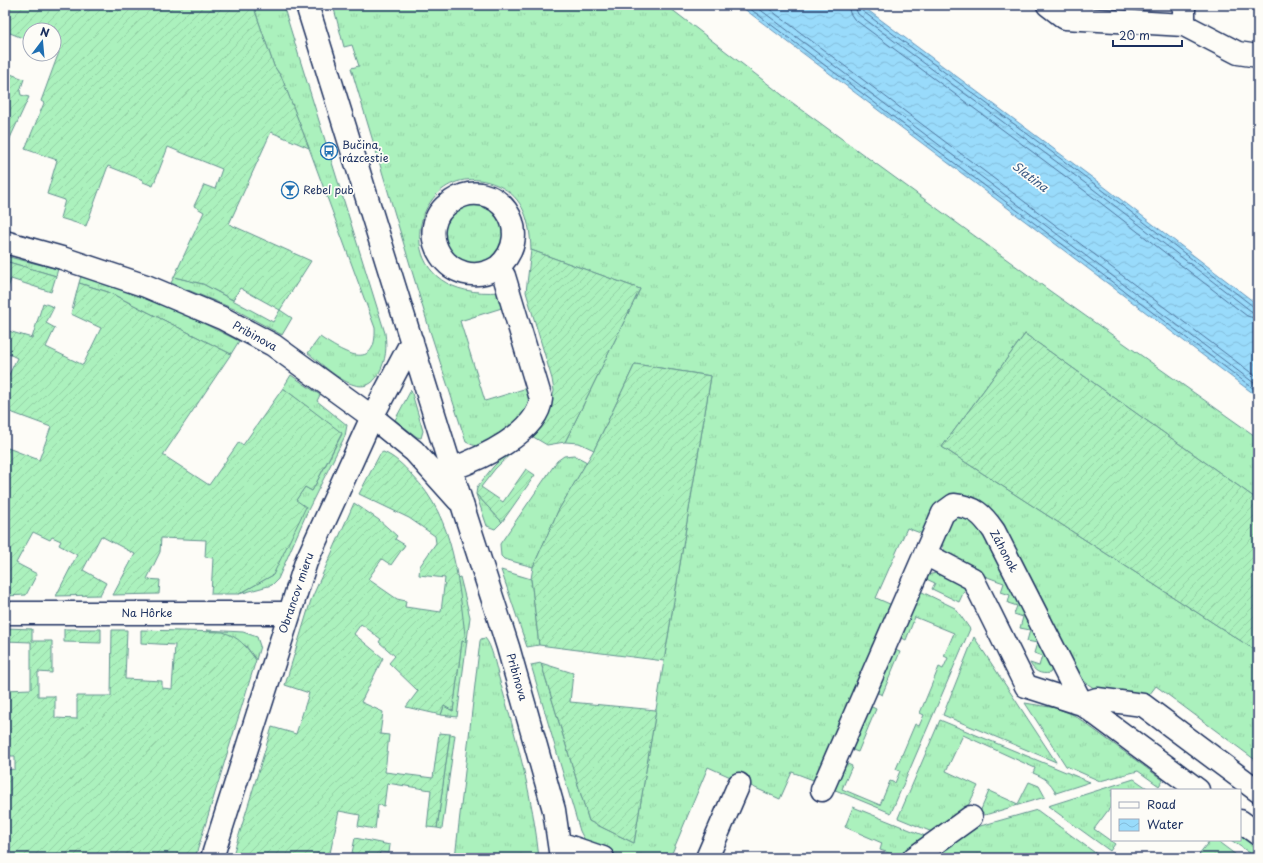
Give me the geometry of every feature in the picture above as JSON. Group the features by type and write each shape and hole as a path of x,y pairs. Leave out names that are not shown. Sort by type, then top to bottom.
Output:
{"street":[{"name":"Pribinova","path":"307,5 532,728 554,810 560,853"},
{"path":"1048,5 1065,18 1184,15 1238,52 1258,56"},
{"name":"Pribinova","path":"5,242 106,272 146,286 228,321 273,345 372,417 414,451 462,504"},
{"path":"451,469 473,462 490,453 522,431 535,414 540,404 540,389 507,283 498,267"},
{"name":"Obrancov mieru","path":"212,858 288,613 306,562 372,417 412,341"},
{"name":"Záhonok","path":"1082,704 994,531 984,517 968,507 954,505 943,513 925,554 973,579 1026,686 1082,704 1197,789"},
{"path":"822,790 925,554"},
{"name":"Na Hôrke","path":"5,613 288,613"},
{"path":"1082,704 1097,699 1143,705 1258,791"},
{"path":"707,858 739,784"},
{"path":"914,858 971,817"},
{"path":"1241,822 1258,834"},
{"path":"560,853 603,858"}],"green space":[{"path":"5,5 253,5 274,66 282,78 309,148 271,132 229,224 311,261 280,310 240,288 233,300 203,284 174,277 204,212 194,206 204,185 215,189 222,169 168,147 153,186 143,182 143,180 108,166 86,226 60,218 65,200 47,194 57,160 25,149 44,103 41,101 55,62 62,62 62,22 22,22 22,38 5,31"},
{"path":"253,5 283,5 385,333 386,344 383,363 379,373 372,382 364,386 354,385 344,381 308,353 320,337 348,353 364,355 370,350 374,342 375,328 309,148 282,78 274,66"},
{"path":"333,5 666,5 790,101 1050,291 1258,438 1258,500 1025,334 942,447 1258,652 1258,762 1156,686 1146,699 1095,689 1085,682 1076,671 997,519 950,496 940,502 936,507 923,534 907,528 876,598 892,605 816,781 792,772 780,799 708,767 670,858 626,857 603,852 593,848 586,842 580,831 531,665 541,663 589,821 634,843 711,376 635,364 594,450 579,443 565,442 640,289 531,250 527,221 520,204 514,196 497,185 468,180 444,188 428,206 420,229 422,253 435,274 461,289 500,292 505,307 460,321 485,401 527,388 528,402 527,407 520,417 495,440 479,446 466,442 429,328 351,68 359,66 352,45 344,47"},
{"path":"5,72 24,79 20,91 21,95 29,97 5,149"},
{"path":"474,204 491,209 499,217 504,234 499,251 491,259 474,264 457,259 449,251 444,234 449,217 457,209"},
{"path":"531,250 640,289 565,442 547,445 530,435 495,469 481,487 503,502 526,469 535,475 502,522 476,494 477,487 493,467 549,410 554,391 552,379 526,292"},
{"path":"5,256 58,269 56,276 5,261"},
{"path":"5,261 56,276 51,292 11,279 5,297"},
{"path":"81,276 169,306 239,341 231,354 108,292 79,283"},
{"path":"174,277 203,284 273,322 280,310 292,318 282,335 234,309 171,283"},
{"path":"79,283 108,292 231,354 163,455 209,485 239,442 243,445 283,388 342,433 312,491 305,487 296,500 306,507 273,575 239,594 211,594 213,558 205,557 206,540 161,538 160,552 147,579 160,580 159,594 113,595 135,554 101,536 83,570 106,583 100,595 56,596 77,555 59,545 61,541 52,537 50,540 33,532 16,563 37,574 26,595 5,596 5,457 8,448 39,460 51,427 5,410 5,383 17,358 5,352 5,330 32,338 43,303 54,307 46,323 55,328 46,347 83,365 101,328 71,314"},
{"path":"1025,334 1258,500 1258,652 942,447"},
{"path":"635,364 711,376 664,661 539,645 531,579 533,567 558,511 595,448"},
{"path":"291,375 320,395 317,401 347,425 345,436 308,510 278,579 272,585 239,594 273,575 296,500 305,487 312,491 342,434 283,388"},
{"path":"411,390 423,431 421,438 417,437 395,420"},
{"path":"383,452 395,459 409,472 427,493 438,512 446,532 457,575 466,642 462,641 453,711 444,706 441,715 406,707 418,691 389,663 395,656 379,642 381,639 361,624 354,634 383,658 361,702 383,712 380,734 389,735 385,772 433,778 439,733 450,734 437,828 427,827 431,790 387,783 384,806 378,805 375,829 358,826 360,815 339,811 329,858 232,858 272,727 296,734 309,693 285,685 311,600 354,503 379,520 397,536 395,539 405,545 391,565 382,559 368,579 397,599 406,601 405,607 441,612 445,578 419,575 420,566 436,543 435,536 409,518 359,494 380,454"},
{"path":"574,455 587,462 558,511 533,567 504,559 501,556 500,544 557,461 564,456"},
{"path":"476,494 502,522 495,529 487,526"},
{"path":"954,516 978,521 1053,667 1050,673 1038,672 1030,663 1039,666 1042,656 1034,653 1037,643 1027,641 1030,630 1020,628 1023,617 1014,614 1017,606 1008,603 1010,595 1001,592 1004,583 968,568 950,557 945,551 942,544 943,536 949,522"},
{"path":"501,570 531,579 539,645 527,647"},
{"path":"938,573 967,585 959,602 932,589 935,583 924,578 931,574"},
{"path":"460,577 470,617 457,717 441,715 444,706 453,711 462,641 465,642 457,578"},
{"path":"916,589 955,608 970,629 891,813 833,789 841,761 852,766 842,789 880,805 890,781 895,783 900,771 896,769 915,724 919,726 924,715 920,713 939,667 943,669 948,658 944,656 954,633 915,617 906,640 896,635"},
{"path":"5,628 32,629 32,641 52,641 52,673 38,672 38,696 55,696 55,718 77,719 77,696 111,696 112,630 127,630 125,679 162,681 162,688 172,689 175,645 141,643 141,630 223,632 238,640 249,650 256,660 195,858 5,858 5,855 8,855 6,770 15,769 15,756 5,756 5,690 31,689 31,642 5,641"},
{"path":"64,629 101,629 101,643 64,642"},
{"path":"206,630 243,632 257,637 260,646 256,660 246,646"},
{"path":"974,637 1056,762 943,715"},
{"path":"485,638 494,657 512,722 533,812 539,858 455,858 480,641 481,639"},
{"path":"890,648 900,652 882,695 872,690"},
{"path":"541,663 573,673 570,702 656,710 634,843 589,821"},
{"path":"1025,703 1056,708 1074,715 1163,780 1159,786 1138,771 1100,781 1066,766"},
{"path":"866,704 876,709 858,752 847,748"},
{"path":"940,720 1090,782 1056,793 1047,780 1033,773 1035,768 963,735 946,771 978,786 965,812 937,834 898,818"},
{"path":"450,734 455,735 442,829 437,828"},
{"path":"1134,779 1149,789 1111,789 1111,806 1094,829 1115,844 1110,851 1048,806"},
{"path":"1029,782 1039,786 1045,797 985,815 980,812 989,791 1018,804"},
{"path":"853,807 930,838 903,858 880,850 882,843 845,827"},
{"path":"1037,810 1102,858 924,858 966,830"},
{"path":"1241,837 1258,849 1257,858 1232,841 1241,841"},
{"path":"355,838 390,845 389,853 380,852 379,858 351,858"},
{"path":"1209,841 1217,841 1240,858 1205,858 1199,854"}],"water":[{"name":"Slatina","path":"739,5 861,5 1098,182 1258,305 1258,397"}],"place":[{"name":"Bučina, rázcestie","path":"329,151"},
{"name":"Rebel pub","path":"290,190"}]}
